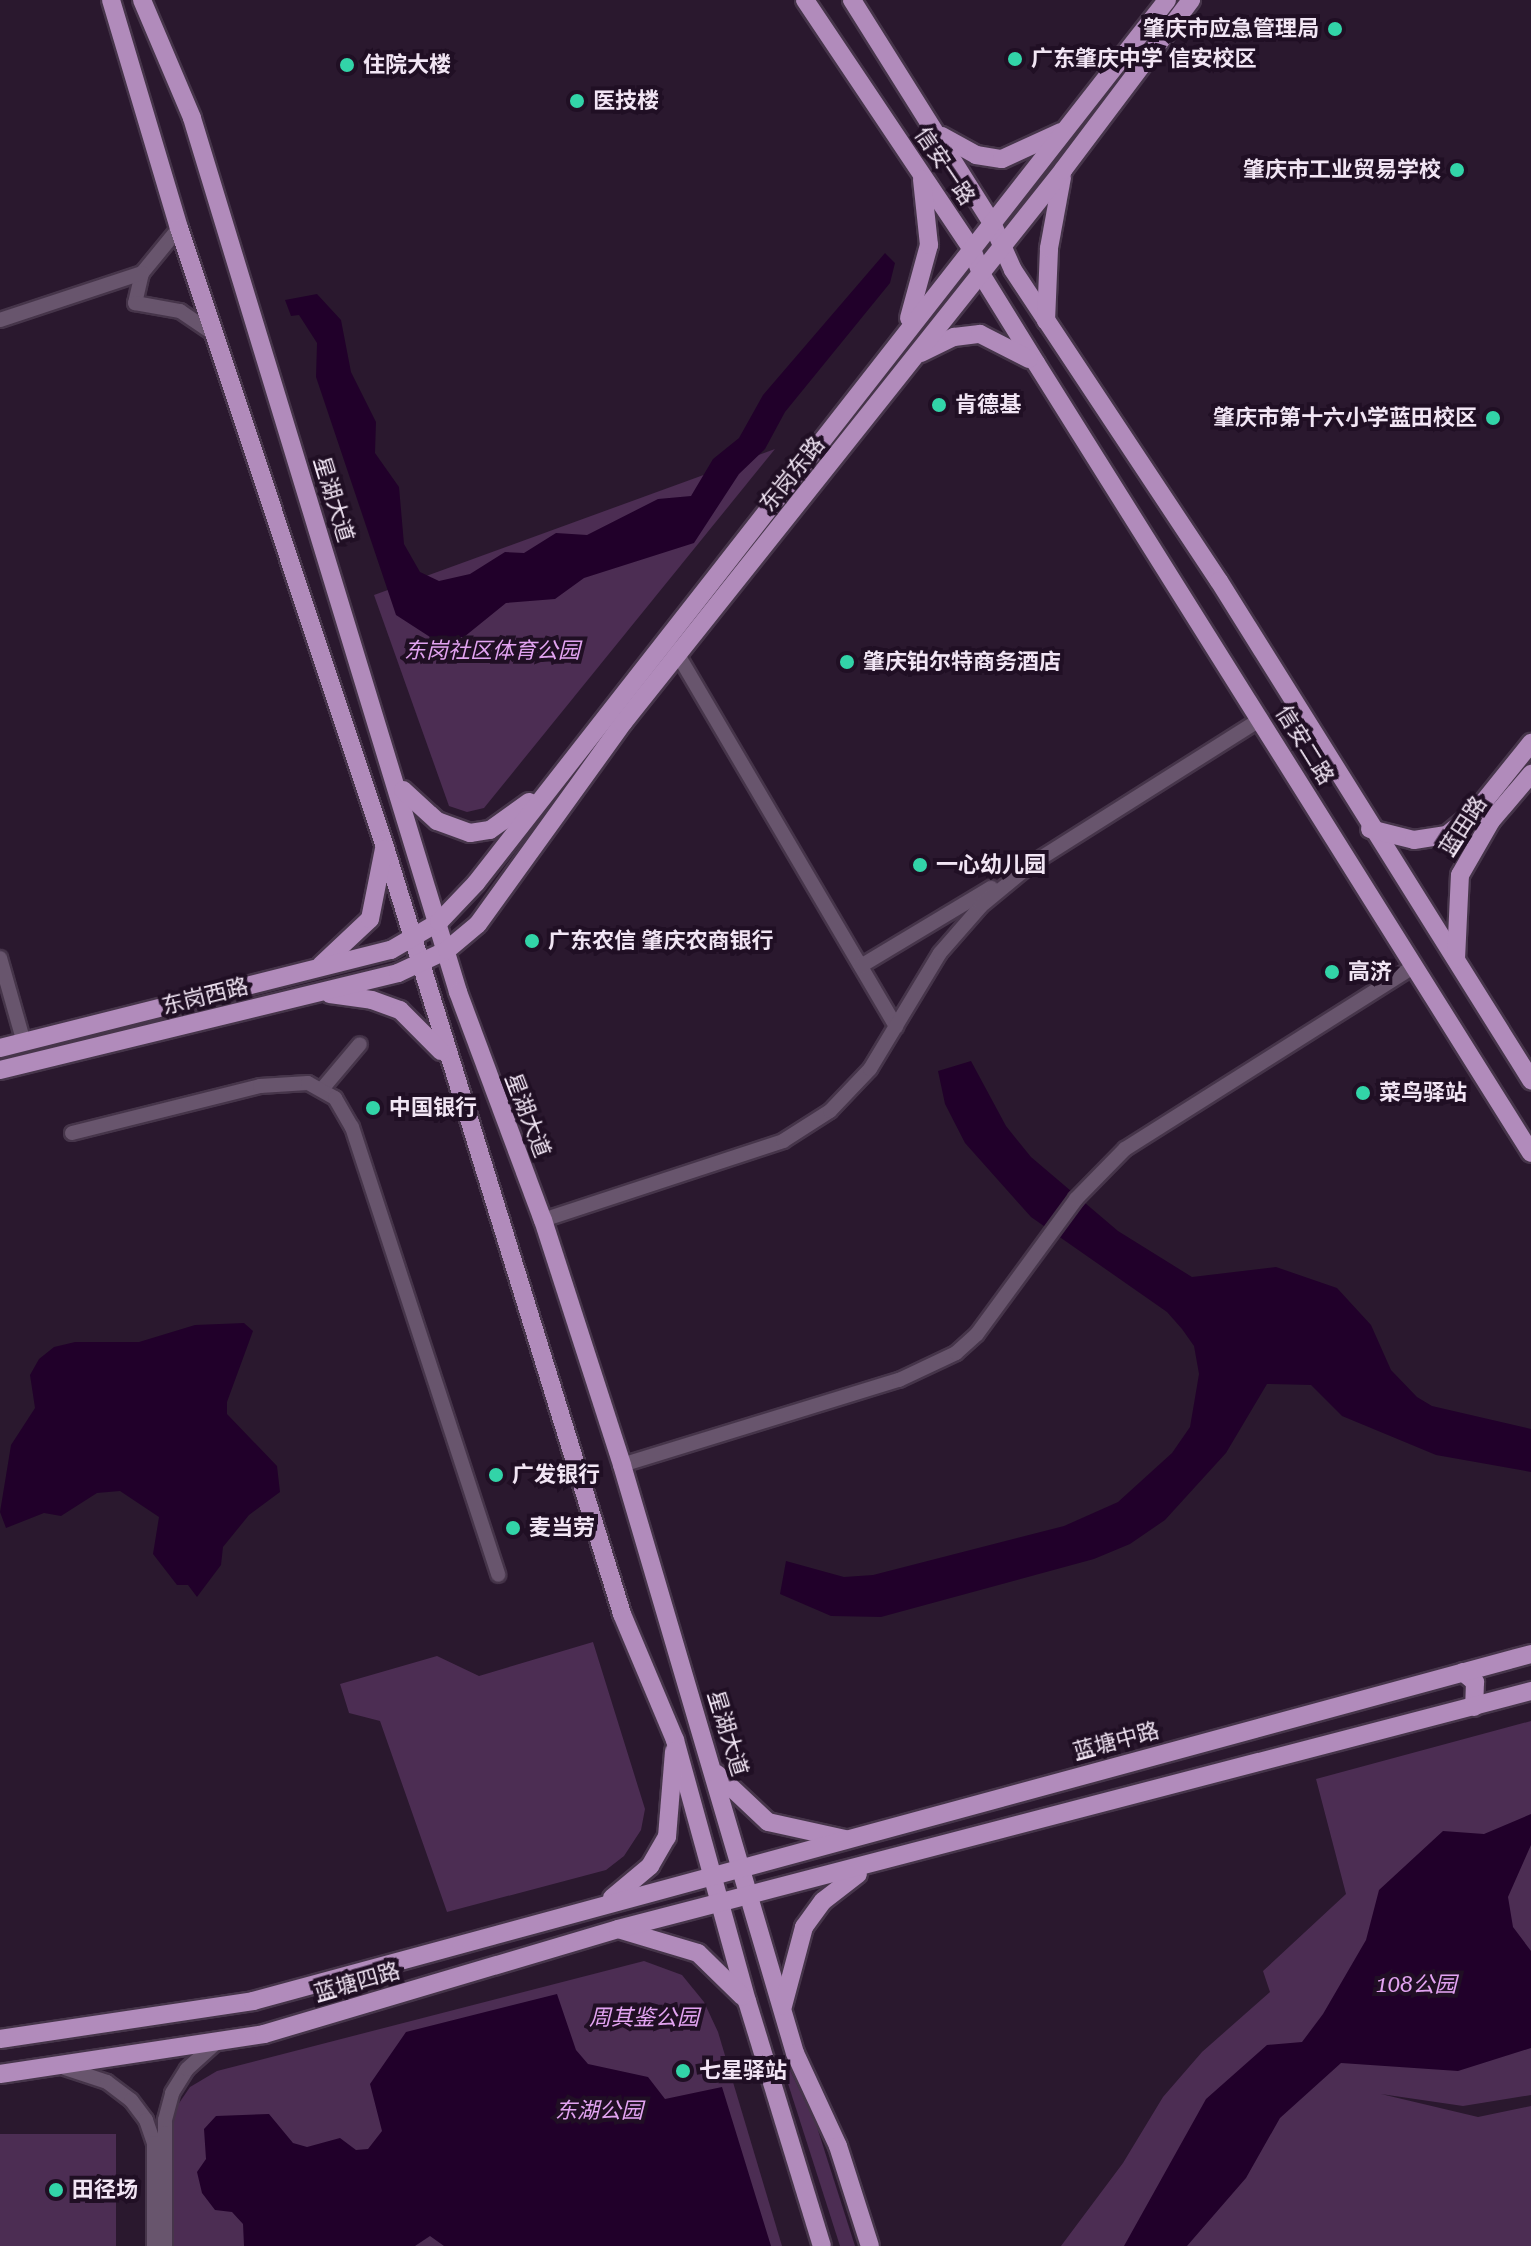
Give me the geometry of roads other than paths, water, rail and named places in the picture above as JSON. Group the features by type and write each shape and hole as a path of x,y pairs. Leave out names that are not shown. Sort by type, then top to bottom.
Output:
{"main road":[{"path":"111,0 179,228 384,844 448,1060 622,1614 675,1740 747,2001 822,2246"},
{"name":"星湖大道","path":"142,0 192,118 447,950 499,1110 543,1220 622,1465 795,2053 838,2146 870,2246"},
{"name":"信安一路","path":"805,0 972,249 981,274 1036,363"},
{"name":"信安一路","path":"852,0 992,223 1000,250 1046,321"},
{"name":"东岗东路","path":"420,966 447,950 478,924 672,647 901,339 1167,0"},
{"name":"东岗东路","path":"413,941 439,922 918,354 1039,202 1191,0"},
{"path":"870,94 901,77"},
{"path":"936,132 976,155 1002,159 1068,128"},
{"path":"1046,321 1051,223 1063,170"},
{"path":"901,339 919,295 929,245 922,176"},
{"path":"1021,187 1039,202"},
{"path":"934,297 951,312"},
{"name":"信安二路","path":"1046,321 1156,485 1531,1080"},
{"path":"918,354 954,337 980,334 1036,363"},
{"name":"信安二路","path":"1036,363 1531,1153"},
{"path":"1126,503 1156,485"},
{"name":"蓝田路","path":"1370,829 1414,840 1447,835 1478,809 1531,743"},
{"name":"蓝田路","path":"1456,961 1460,875 1491,821 1531,774"},
{"path":"397,782 437,821 480,832 506,821 559,777"},
{"path":"313,971 370,919 384,844"},
{"name":"东岗西路","path":"0,1048 313,971 413,941"},
{"name":"东岗西路","path":"0,1070 420,966"},
{"path":"319,993 372,1000 400,1010 448,1060"},
{"path":"467,1119 479,1110 499,1110"},
{"name":"蓝塘中路","path":"715,1877 1531,1654"},
{"path":"1463,1672 1475,1682 1474,1707"},
{"path":"721,1903 867,1868 1531,1691"},
{"path":"607,1902 650,1866 667,1837 675,1740"},
{"path":"714,1771 768,1822 852,1841"},
{"path":"1031,1789 1033,1812 1042,1821"},
{"path":"782,2008 804,1927 823,1901 867,1868"},
{"name":"蓝塘四路","path":"0,2039 253,2001 607,1902 715,1877"},
{"name":"蓝塘四路","path":"0,2074 65,2068 216,2043 352,2009 618,1929 721,1903"},
{"path":"618,1929 698,1953 747,2001"},
{"path":"343,1976 361,1979 369,1992 352,2009"},
{"path":"766,2062 795,2053"}],"street":[{"path":"179,228 142,273 135,303 180,311 214,334"},
{"path":"0,320 142,273"},
{"path":"672,647 896,1027"},
{"path":"861,966 1033,863 1261,719"},
{"path":"543,1220 783,1141 830,1111 870,1069 940,953 981,906 1033,863"},
{"path":"0,958 24,1043"},
{"path":"622,1465 936,1366 977,1334 1076,1199 1105,1166 1152,1129 1415,966"},
{"path":"277,980 283,1001"},
{"path":"323,1088 360,1044"},
{"path":"72,1133 260,1086 291,1082 323,1088 346,1112 352,1127 498,1575"},
{"path":"165,2246 165,2120 172,2093 187,2069 216,2043"},
{"path":"65,2068 107,2082 131,2100 146,2120 154,2143 154,2246"}],"place":[{"name":"肇庆市应急管理局","path":"1335,29"},
{"name":"广东肇庆中学 信安校区","path":"1015,59"},
{"name":"住院大楼","path":"347,65"},
{"name":"医技楼","path":"577,101"},
{"name":"肇庆市工业贸易学校","path":"1457,170"},
{"name":"肯德基","path":"939,405"},
{"name":"肇庆市第十六小学蓝田校区","path":"1493,418"},
{"name":"肇庆铂尔特商务酒店","path":"847,662"},
{"name":"一心幼儿园","path":"920,865"},
{"name":"广东农信 肇庆农商银行","path":"532,941"},
{"name":"高济","path":"1332,972"},
{"name":"菜鸟驿站","path":"1363,1093"},
{"name":"中国银行","path":"373,1108"},
{"name":"广发银行","path":"496,1475"},
{"name":"麦当劳","path":"513,1528"},
{"name":"七星驿站","path":"683,2071"},
{"name":"田径场","path":"56,2190"}],"park label":[{"name":"东岗社区体育公园","path":"492,651"},
{"name":"108公园","path":"1416,1985"},
{"name":"周其鉴公园","path":"644,2018"},
{"name":"东湖公园","path":"599,2111"}]}
